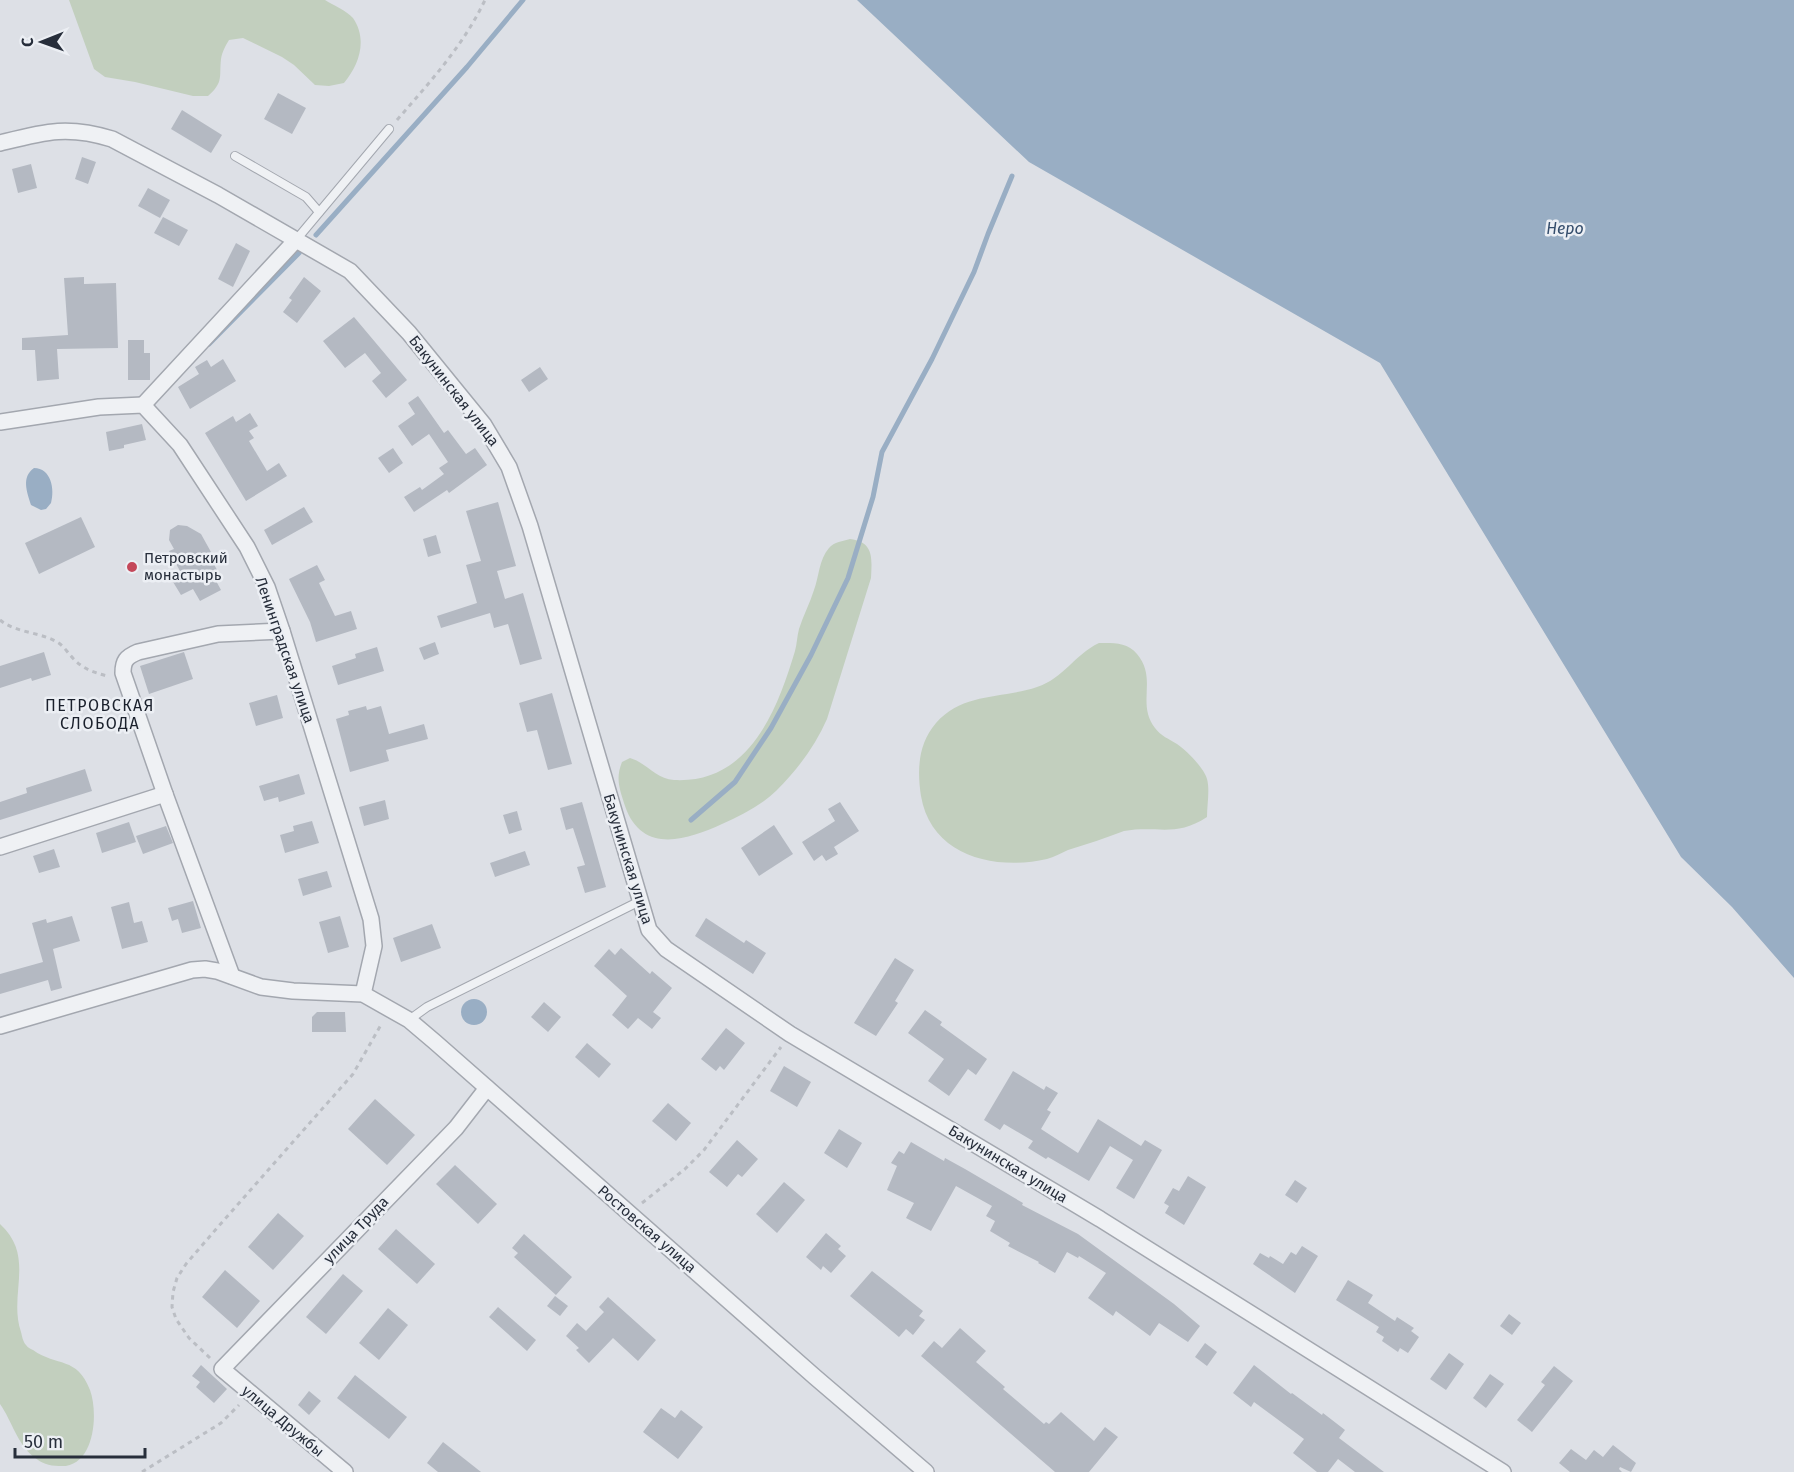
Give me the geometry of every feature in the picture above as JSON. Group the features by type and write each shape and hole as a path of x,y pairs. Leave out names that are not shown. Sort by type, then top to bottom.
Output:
{"street":[{"name":"Бакунинская улица","path":"0,143 48,131 62,130 94,133 112,139 218,195 350,271 409,333 484,425 509,467 526,515 648,930 666,949 790,1034 1100,1220 1503,1472"},
{"path":"0,422 99,407 143,405 296,240"},
{"name":"Ленинградская улица","path":"143,405 180,445 247,546 267,587 371,919 374,946 363,993"},
{"path":"232,976 123,673 125,660 138,652 218,634 282,631"},
{"path":"0,847 165,794"},
{"path":"0,1026 192,970 205,969 261,987 293,991 363,993"},
{"name":"Ростовская улица","path":"363,993 409,1020 926,1472"},
{"name":"улица Труда","path":"222,1369 456,1128 487,1088"},
{"name":"улица Дружбы","path":"222,1369 345,1472"}],"lane":[{"path":"296,240 390,129"},
{"path":"235,156 306,196 319,212"},
{"path":"409,1020 427,1007 640,901"}],"path":[{"path":"390,129 446,63 472,26 485,0"},
{"path":"0,620 18,629 59,643 76,662 89,672 107,676 123,673"},
{"path":"222,1369 189,1338 176,1320 172,1307 177,1278 217,1228 353,1074 390,1009"},
{"path":"629,1213 685,1169 704,1150 790,1034"},
{"path":"142,1472 221,1423 250,1393"}],"green space":[{"path":"69,0 325,0 353,18 360,35 360,52 354,68 344,83 329,86 315,85 282,57 243,38 229,40 222,56 220,79 216,87 208,96 193,96 105,77 94,69"},
{"path":"850,539 864,544 870,552 871,578 827,719 805,757 777,790 765,800 729,821 680,838 654,837 642,832 633,821 621,795 619,779 622,762 630,758 642,763 662,777 674,780 700,778 722,770 740,757 756,740 779,697 823,557 833,544"},
{"path":"1099,643 1129,647 1143,663 1150,719 1157,731 1185,751 1205,775 1208,788 1207,817 1175,829 1124,831 1050,858 1027,862 1007,863 987,860 968,854 952,845 938,833 927,816 921,796 920,758 930,731 947,713 958,706 984,698 1024,691 1046,683"},
{"path":"0,1224 17,1249 18,1318 24,1342 29,1348 42,1355 73,1367 85,1379 90,1390 94,1413 91,1438 87,1450 71,1465 59,1466 42,1462 28,1452 0,1404"}],"water":[{"name":"Неро","path":"857,0 1794,0 1794,978 1732,907 1681,857 1380,363 1029,162"},
{"path":"34,468 48,475 52,486 51,503 46,509 41,510 31,505 28,495 26,480"},
{"path":"474,999 483,1003 487,1012 483,1021 474,1025 465,1021 461,1012 465,1003"}],"building":[{"path":"278,93 306,108 292,134 264,119"},
{"path":"182,110 222,135 211,153 171,129"},
{"path":"82,157 96,162 88,184 75,179"},
{"path":"31,164 37,188 18,193 12,169"},
{"path":"148,188 170,200 160,218 138,206"},
{"path":"163,217 188,230 179,246 154,233"},
{"path":"236,243 250,251 233,287 218,279"},
{"path":"84,277 84,284 116,283 118,348 57,349 59,379 37,381 35,350 22,350 22,338 68,335 64,278"},
{"path":"304,277 321,291 297,323 283,312 292,300 289,298"},
{"path":"354,317 407,380 386,398 372,381 381,373 365,353 345,368 323,341"},
{"path":"128,340 144,340 144,353 150,353 150,380 128,380"},
{"path":"223,359 236,381 190,409 178,387 199,374 195,367 207,360 211,367"},
{"path":"540,367 548,379 529,392 521,380"},
{"path":"418,396 444,433 448,430 466,454 475,448 487,465 449,493 447,490 414,512 404,497 420,487 422,490 444,474 439,468 448,462 429,434 412,446 398,426 415,414 408,403"},
{"path":"250,413 258,426 249,431 254,438 249,441 267,471 279,463 287,476 246,501 205,433 233,416 236,422"},
{"path":"142,424 146,440 109,451 106,432"},
{"path":"393,448 403,463 389,473 378,458"},
{"path":"498,502 516,566 497,571 505,599 523,593 542,659 520,665 508,624 494,628 490,613 441,628 437,616 477,603 466,565 481,561 466,511"},
{"path":"304,507 313,522 272,545 264,530"},
{"path":"81,517 95,547 39,574 25,543"},
{"path":"178,525 187,526 201,534 211,552 208,554 220,575 215,579 221,590 200,601 193,589 181,595 170,577 180,571 169,551 174,549 169,540 170,530"},
{"path":"436,535 441,553 428,557 423,539"},
{"path":"317,565 325,580 319,583 335,616 351,611 357,629 316,642 310,622 289,579"},
{"path":"435,642 439,654 424,660 419,648"},
{"path":"377,647 384,671 338,685 332,666 356,658 355,654"},
{"path":"44,652 51,675 32,681 31,678 0,688 0,666"},
{"path":"184,652 193,679 149,694 140,666"},
{"path":"552,693 572,764 548,770 537,730 527,732 519,703"},
{"path":"277,695 283,718 256,726 249,703"},
{"path":"366,706 367,710 381,706 389,734 424,724 428,739 386,750 389,761 350,772 336,719 349,715 348,711"},
{"path":"85,769 92,791 0,820 0,802 27,793 26,788"},
{"path":"299,774 305,794 279,802 278,797 264,801 259,786"},
{"path":"385,800 389,819 364,826 359,807"},
{"path":"582,802 606,887 585,893 577,867 585,865 573,828 566,830 560,808"},
{"path":"840,802 859,831 834,847 838,854 826,861 822,855 814,861 802,842 835,821 828,809"},
{"path":"517,811 522,830 509,834 503,815"},
{"path":"312,821 319,843 285,853 280,835 294,831 293,826"},
{"path":"129,822 136,842 102,853 96,833"},
{"path":"774,825 793,854 759,876 741,848"},
{"path":"166,826 173,843 143,854 136,836"},
{"path":"54,849 60,867 39,873 33,856"},
{"path":"525,851 530,865 495,877 490,863"},
{"path":"327,871 332,887 303,896 298,879"},
{"path":"193,901 201,928 182,933 178,919 172,921 168,908"},
{"path":"129,902 134,923 142,921 148,942 122,949 111,907"},
{"path":"72,916 80,941 53,949 62,988 51,991 48,980 0,994 0,974 43,962 32,923 46,919 47,923"},
{"path":"340,916 349,947 328,953 319,922"},
{"path":"706,918 744,943 746,940 766,953 753,974 695,936"},
{"path":"432,924 441,948 401,962 393,938"},
{"path":"621,948 650,974 652,971 672,988 653,1012 661,1018 652,1029 638,1018 628,1029 612,1015 627,996 594,966 609,949 615,955"},
{"path":"895,958 914,970 895,1001 898,1003 876,1036 854,1023"},
{"path":"544,1002 561,1017 548,1032 531,1017"},
{"path":"925,1010 942,1022 940,1025 987,1059 976,1075 968,1069 949,1096 928,1081 944,1059 908,1033"},
{"path":"317,1012 345,1012 346,1032 312,1032 312,1017"},
{"path":"726,1028 745,1043 724,1070 720,1066 716,1071 701,1059"},
{"path":"587,1043 611,1064 599,1078 575,1057"},
{"path":"784,1066 811,1082 797,1107 770,1091"},
{"path":"1013,1071 1044,1090 1046,1086 1058,1093 1047,1110 1051,1112 1041,1129 1078,1153 1098,1119 1141,1146 1145,1140 1162,1150 1134,1199 1116,1188 1133,1160 1110,1146 1089,1181 1028,1148 1033,1141 1004,1124 1000,1130 984,1120"},
{"path":"375,1099 415,1135 387,1165 348,1129"},
{"path":"668,1103 691,1123 676,1141 652,1121"},
{"path":"839,1129 862,1143 847,1168 824,1153"},
{"path":"737,1140 758,1159 742,1177 738,1174 727,1187 709,1172"},
{"path":"911,1142 944,1161 945,1158 965,1169 1023,1203 1022,1205 1078,1234 1174,1304 1200,1326 1188,1342 1159,1323 1150,1336 1116,1311 1113,1316 1088,1298 1106,1273 1079,1256 1078,1258 1067,1252 1055,1273 1008,1246 1010,1243 990,1231 995,1221 986,1216 992,1206 956,1186 931,1231 906,1218 914,1203 887,1190 897,1166 891,1163 899,1151 904,1154"},
{"path":"455,1165 497,1204 478,1224 436,1184"},
{"path":"1188,1176 1206,1187 1184,1225 1165,1213 1169,1206 1164,1203 1173,1188 1179,1191"},
{"path":"1295,1180 1307,1188 1297,1203 1285,1195"},
{"path":"784,1182 805,1200 777,1233 756,1214"},
{"path":"278,1213 304,1236 273,1270 248,1247"},
{"path":"396,1229 435,1264 417,1284 378,1249"},
{"path":"826,1233 841,1246 838,1249 846,1256 831,1273 823,1266 821,1270 806,1257"},
{"path":"524,1234 572,1277 556,1295 514,1257 518,1253 512,1248"},
{"path":"1302,1246 1318,1256 1295,1293 1253,1264 1260,1253 1283,1264 1291,1252 1296,1255"},
{"path":"225,1270 260,1301 237,1328 202,1297"},
{"path":"872,1271 923,1311 919,1316 925,1320 913,1335 906,1329 899,1337 850,1296"},
{"path":"343,1274 363,1291 326,1334 306,1317"},
{"path":"1348,1280 1373,1295 1368,1303 1395,1321 1397,1317 1414,1328 1411,1331 1419,1337 1408,1353 1400,1348 1398,1352 1382,1341 1384,1337 1376,1332 1379,1327 1336,1300"},
{"path":"555,1296 568,1306 560,1316 547,1306"},
{"path":"608,1297 656,1340 638,1361 613,1338 589,1363 576,1350 579,1348 566,1336 577,1323 586,1331 604,1312 599,1307"},
{"path":"498,1307 536,1340 527,1351 489,1317"},
{"path":"388,1308 408,1325 379,1360 359,1343"},
{"path":"1509,1314 1521,1323 1512,1335 1500,1326"},
{"path":"960,1328 986,1351 976,1362 1044,1424 1046,1422 1049,1424 1061,1412 1094,1441 1105,1427 1118,1437 1089,1472 1055,1472 921,1356 934,1341 942,1348"},
{"path":"1205,1343 1217,1352 1207,1366 1195,1357"},
{"path":"1449,1353 1464,1364 1446,1390 1430,1379"},
{"path":"201,1365 227,1389 214,1403 196,1387 200,1382 192,1376"},
{"path":"1254,1365 1291,1394 1322,1415 1323,1413 1345,1430 1339,1438 1384,1472 1355,1472 1338,1459 1328,1472 1317,1472 1293,1453 1304,1439 1254,1402 1251,1407 1233,1393"},
{"path":"1554,1366 1573,1381 1532,1432 1517,1420 1545,1385 1541,1382"},
{"path":"1490,1374 1504,1384 1486,1408 1473,1398"},
{"path":"355,1375 407,1417 389,1439 337,1398"},
{"path":"309,1391 321,1401 309,1415 298,1405"},
{"path":"661,1408 675,1418 681,1410 703,1427 678,1459 643,1432"},
{"path":"443,1442 481,1472 438,1472 427,1463"},
{"path":"1613,1445 1636,1463 1631,1472 1620,1467 1622,1472 1570,1472 1559,1463 1571,1449 1586,1460 1594,1450 1603,1457"}],"waterway":[{"path":"316,235 467,67 523,0"},
{"path":"691,820 735,782 771,728 811,655 848,578 873,497 882,452 932,359 974,272 1012,176"},
{"path":"209,344 299,253"}],"place":[{"name":"Петровский монастырь","path":"132,567"}],"district":[{"name":"ПЕТРОВСКАЯ СЛОБОДА","path":"100,714"}]}
